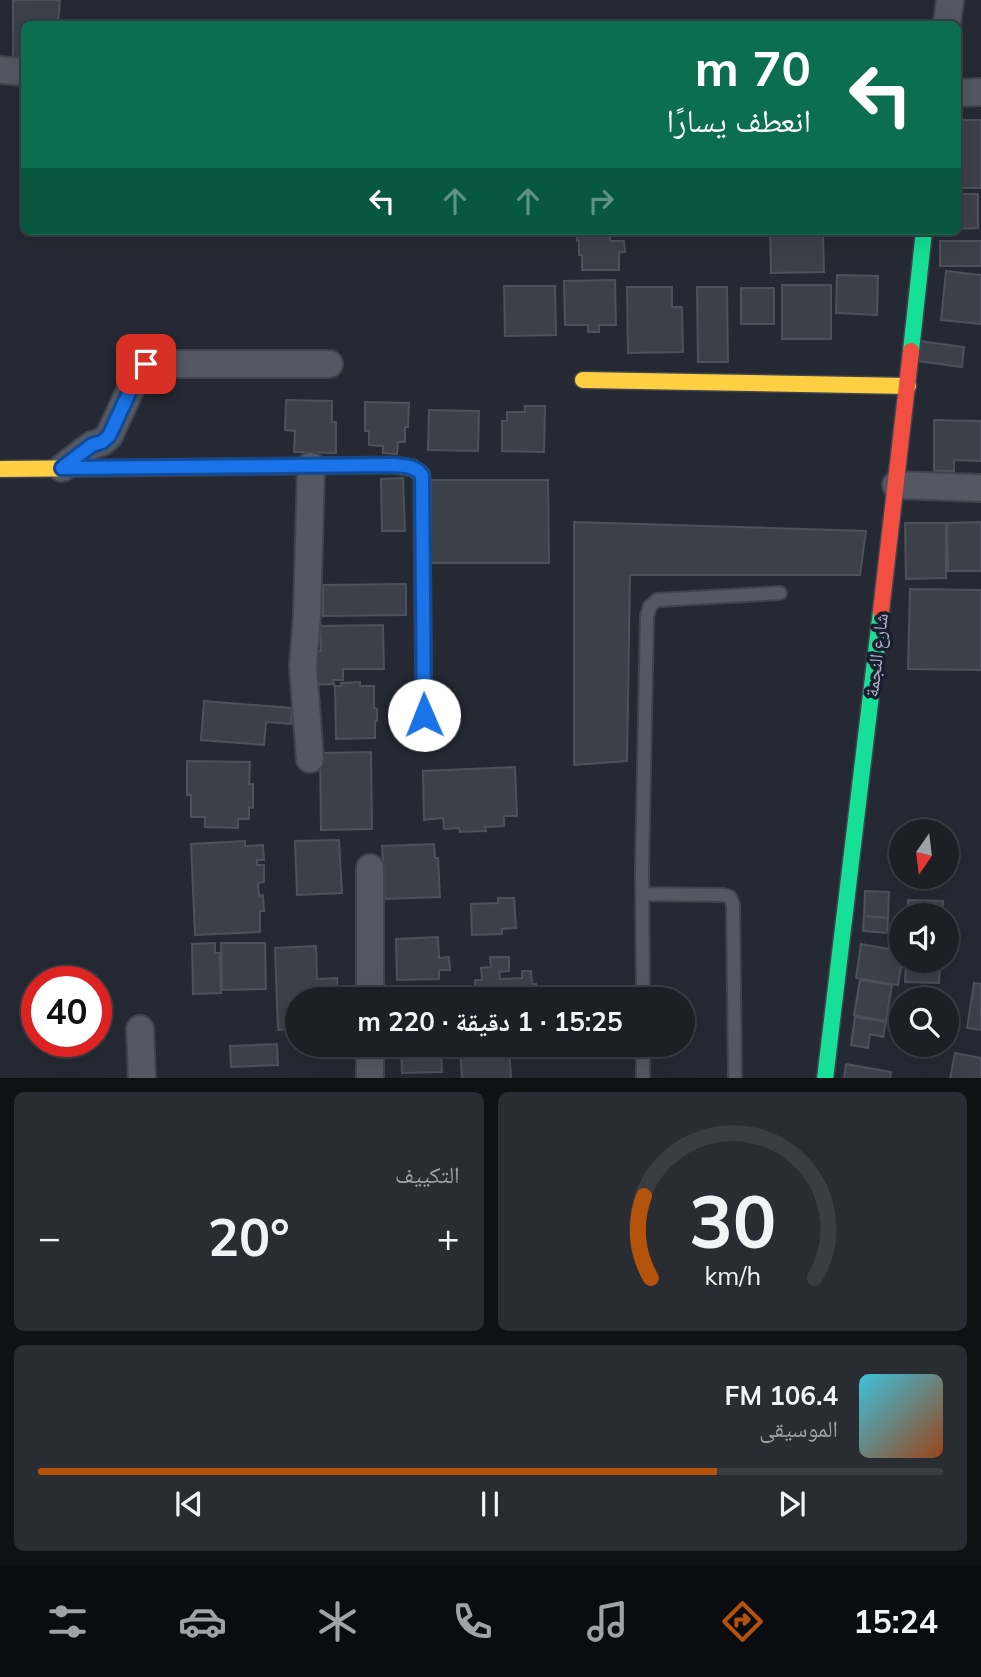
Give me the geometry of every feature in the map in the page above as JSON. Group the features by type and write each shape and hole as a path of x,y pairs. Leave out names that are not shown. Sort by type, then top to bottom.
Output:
{"street":[{"path":"947,21 950,0"},
{"path":"0,70 21,72"},
{"path":"961,93 981,92"},
{"name":"شارع النجمة","path":"825,1078 897,485 924,235"},
{"path":"62,468 92,445 109,436 138,370 146,364 329,364"},
{"path":"583,380 908,386"},
{"path":"310,466 307,615 303,666 310,759"},
{"path":"0,469 406,466 419,471 422,475 424,715"},
{"path":"897,485 981,488"},
{"path":"370,868 370,987"},
{"path":"141,1030 142,1078"},
{"path":"370,1057 370,1078"}],"lane":[{"path":"643,987 647,615 650,606 657,600 780,593"},
{"path":"642,894 730,897 733,905 735,1078"},
{"path":"643,1057 643,1078"}],"building":[{"path":"13,0 60,0 58,21 21,21 21,57 13,58"},
{"path":"962,120 981,120 981,188 962,188"},
{"path":"961,194 978,194 978,228 961,229"},
{"path":"577,235 610,235 610,241 624,241 625,252 619,252 619,270 582,270 582,255 579,255"},
{"path":"770,235 823,235 824,272 771,273"},
{"path":"940,241 981,241 981,266 940,266"},
{"path":"946,271 981,275 981,324 941,320"},
{"path":"837,275 878,276 877,315 836,313"},
{"path":"615,280 616,325 599,325 599,332 588,332 588,325 565,325 564,281"},
{"path":"782,285 831,285 831,339 782,339"},
{"path":"504,286 555,286 556,335 505,336"},
{"path":"627,287 672,287 672,307 682,307 683,352 628,353"},
{"path":"697,287 727,287 728,362 698,362"},
{"path":"741,288 774,288 774,324 741,324"},
{"path":"919,341 964,347 962,367 917,361"},
{"path":"286,400 332,401 332,422 336,422 336,453 294,452 295,431 285,430"},
{"path":"365,402 409,403 405,442 398,442 397,454 383,453 383,446 369,445 369,431 365,431"},
{"path":"525,406 545,406 544,452 502,451 502,421 507,421 507,412 525,412"},
{"path":"429,410 479,411 478,451 428,450"},
{"path":"934,420 981,421 981,461 954,460 954,471 934,471"},
{"path":"403,478 405,531 382,531 381,479"},
{"path":"431,480 548,480 549,563 431,563"},
{"path":"574,522 866,531 860,575 630,575 627,761 574,765"},
{"path":"981,522 981,571 948,571 947,523"},
{"path":"905,523 946,523 946,578 906,579"},
{"path":"406,584 406,615 323,616 323,585"},
{"path":"910,589 981,590 981,670 908,669"},
{"path":"383,625 384,669 343,669 343,680 333,680 334,684 310,685 309,651 321,651 320,626"},
{"path":"360,682 360,686 374,686 374,708 377,709 375,738 336,739 335,686"},
{"path":"204,701 292,708 291,724 266,722 264,745 201,740"},
{"path":"371,752 372,829 321,830 320,753"},
{"path":"187,761 250,762 249,784 253,784 253,808 249,807 249,819 238,819 238,828 205,827 205,817 191,817 191,795 187,795"},
{"path":"515,767 517,816 504,816 504,826 485,827 486,831 460,832 459,828 444,829 443,818 424,820 423,771"},
{"path":"339,840 342,893 297,895 295,841"},
{"path":"245,841 245,846 263,845 264,860 257,860 257,865 264,865 264,882 258,883 259,896 263,895 264,911 260,911 260,932 195,935 191,844"},
{"path":"434,844 435,858 438,858 440,897 385,899 382,846"},
{"path":"865,891 889,892 888,918 864,916"},
{"path":"498,898 514,898 516,928 502,929 502,934 472,935 471,904 498,903"},
{"path":"908,900 943,901 943,903 908,903"},
{"path":"864,916 888,918 887,933 863,931"},
{"path":"438,937 439,958 449,957 450,970 439,970 439,979 397,980 396,939"},
{"path":"215,943 215,953 220,953 221,993 193,994 192,944"},
{"path":"221,943 265,943 266,989 222,990"},
{"path":"861,944 889,949 889,973 900,973 898,985 856,978"},
{"path":"316,946 317,979 337,978 338,987 285,987 285,1030 278,1030 275,948"},
{"path":"490,957 509,957 509,971 499,972 500,979 522,978 522,971 531,971 532,984 536,984 536,987 475,987 475,980 482,980 481,968 491,967"},
{"path":"905,973 939,973 939,983 905,982"},
{"path":"860,980 892,985 889,987 886,1021 854,1015"},
{"path":"974,983 981,984 981,1030 967,1028"},
{"path":"855,1017 886,1022 883,1037 870,1034 868,1048 851,1045"},
{"path":"277,1044 278,1065 231,1067 230,1046"},
{"path":"959,1054 981,1058 981,1078 950,1078 954,1057 959,1057"},
{"path":"401,1057 441,1057 442,1072 402,1073"},
{"path":"461,1057 510,1057 511,1078 462,1078"},
{"path":"846,1064 891,1072 890,1078 844,1078"}],"traffic: fast":[{"path":"911,351 924,235"},
{"path":"825,1078 881,611"}],"traffic: slow":[{"path":"583,380 908,386"},
{"path":"0,469 394,465 413,468 422,475 422,507"}],"traffic: jam":[{"path":"881,611 911,351"},
{"path":"422,507 424,715"}],"route":[{"path":"146,364 138,370 109,436 92,445 62,468 394,465 419,471 422,475 424,715"}]}
